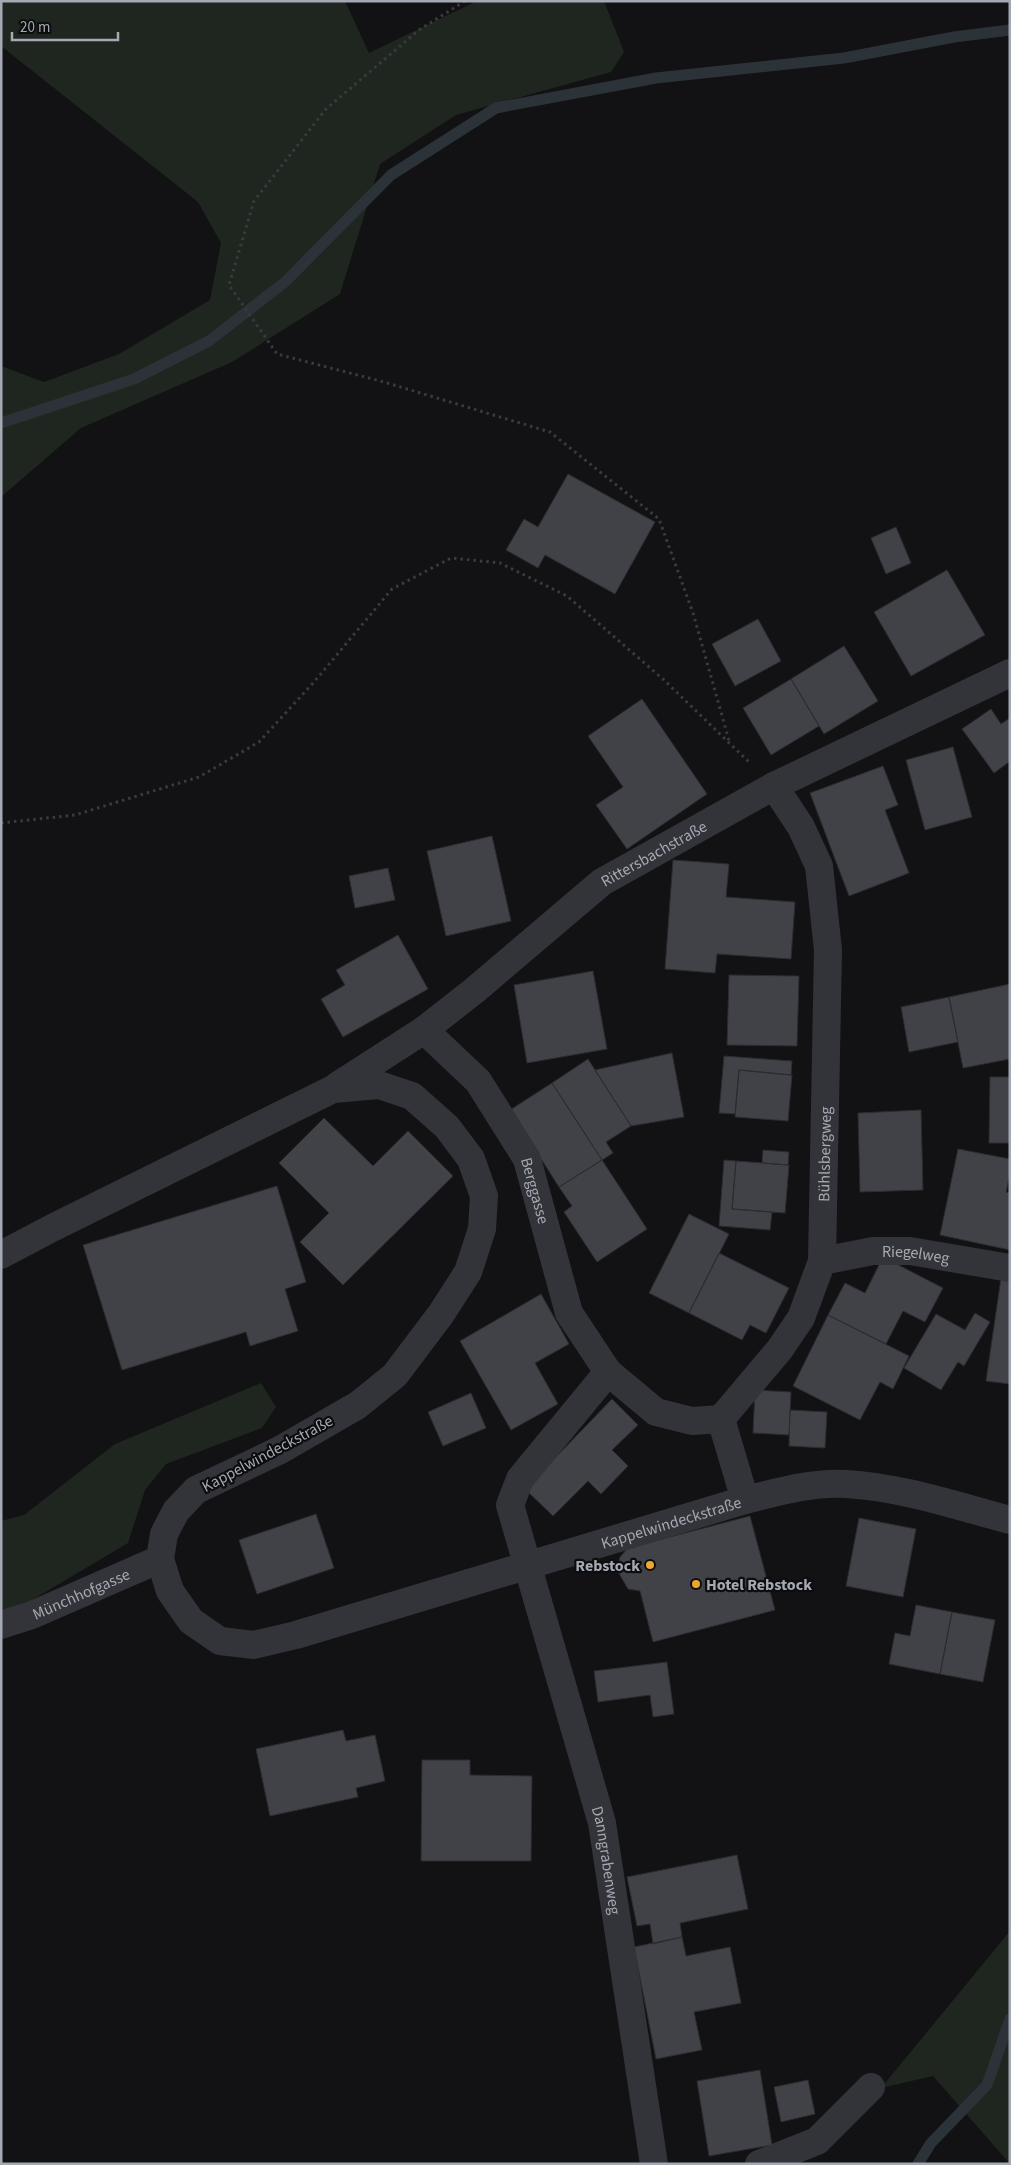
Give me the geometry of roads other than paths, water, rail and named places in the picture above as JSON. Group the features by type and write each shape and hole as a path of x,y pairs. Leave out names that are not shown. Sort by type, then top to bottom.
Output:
{"street":[{"name":"Rittersbachstraße","path":"333,1089 424,1030 475,990 602,882 774,786 1010,672"},
{"name":"Bühlsbergweg","path":"721,1419 780,1349 802,1318 822,1260 828,950 819,866 801,827 774,786"},
{"name":"Berggasse","path":"424,1030 478,1081 527,1159 569,1313 608,1372 656,1412 692,1421 721,1419"},
{"name":"Kappelwindeckstraße","path":"1,1255 333,1089 379,1085 412,1096 448,1126 471,1159 484,1196 482,1229 468,1272 442,1314 395,1375 358,1405 296,1441 196,1490 176,1511 164,1534 160,1559 170,1591 191,1621 220,1641 254,1645 296,1635 745,1500 806,1486 846,1484 893,1490 1010,1520"},
{"name":"Riegelweg","path":"822,1260 873,1251 910,1251 1010,1268"},
{"path":"525,1565 510,1505 520,1479 608,1372"},
{"path":"721,1419 745,1500"},
{"name":"Münchhofgasse","path":"1,1625 32,1615 160,1559"},
{"name":"Danngrabenweg","path":"525,1565 602,1823 654,2164"},
{"path":"759,2164 817,2141 871,2087"}],"waterway":[{"path":"1,423 134,379 209,341 285,282 391,175 496,108 656,78 844,58 954,37 1010,30"},
{"path":"918,2164 931,2143 987,2085 1010,2019"}],"place":[{"name":"Rebstock","path":"650,1565"},
{"name":"Hotel Rebstock","path":"696,1584"}]}
